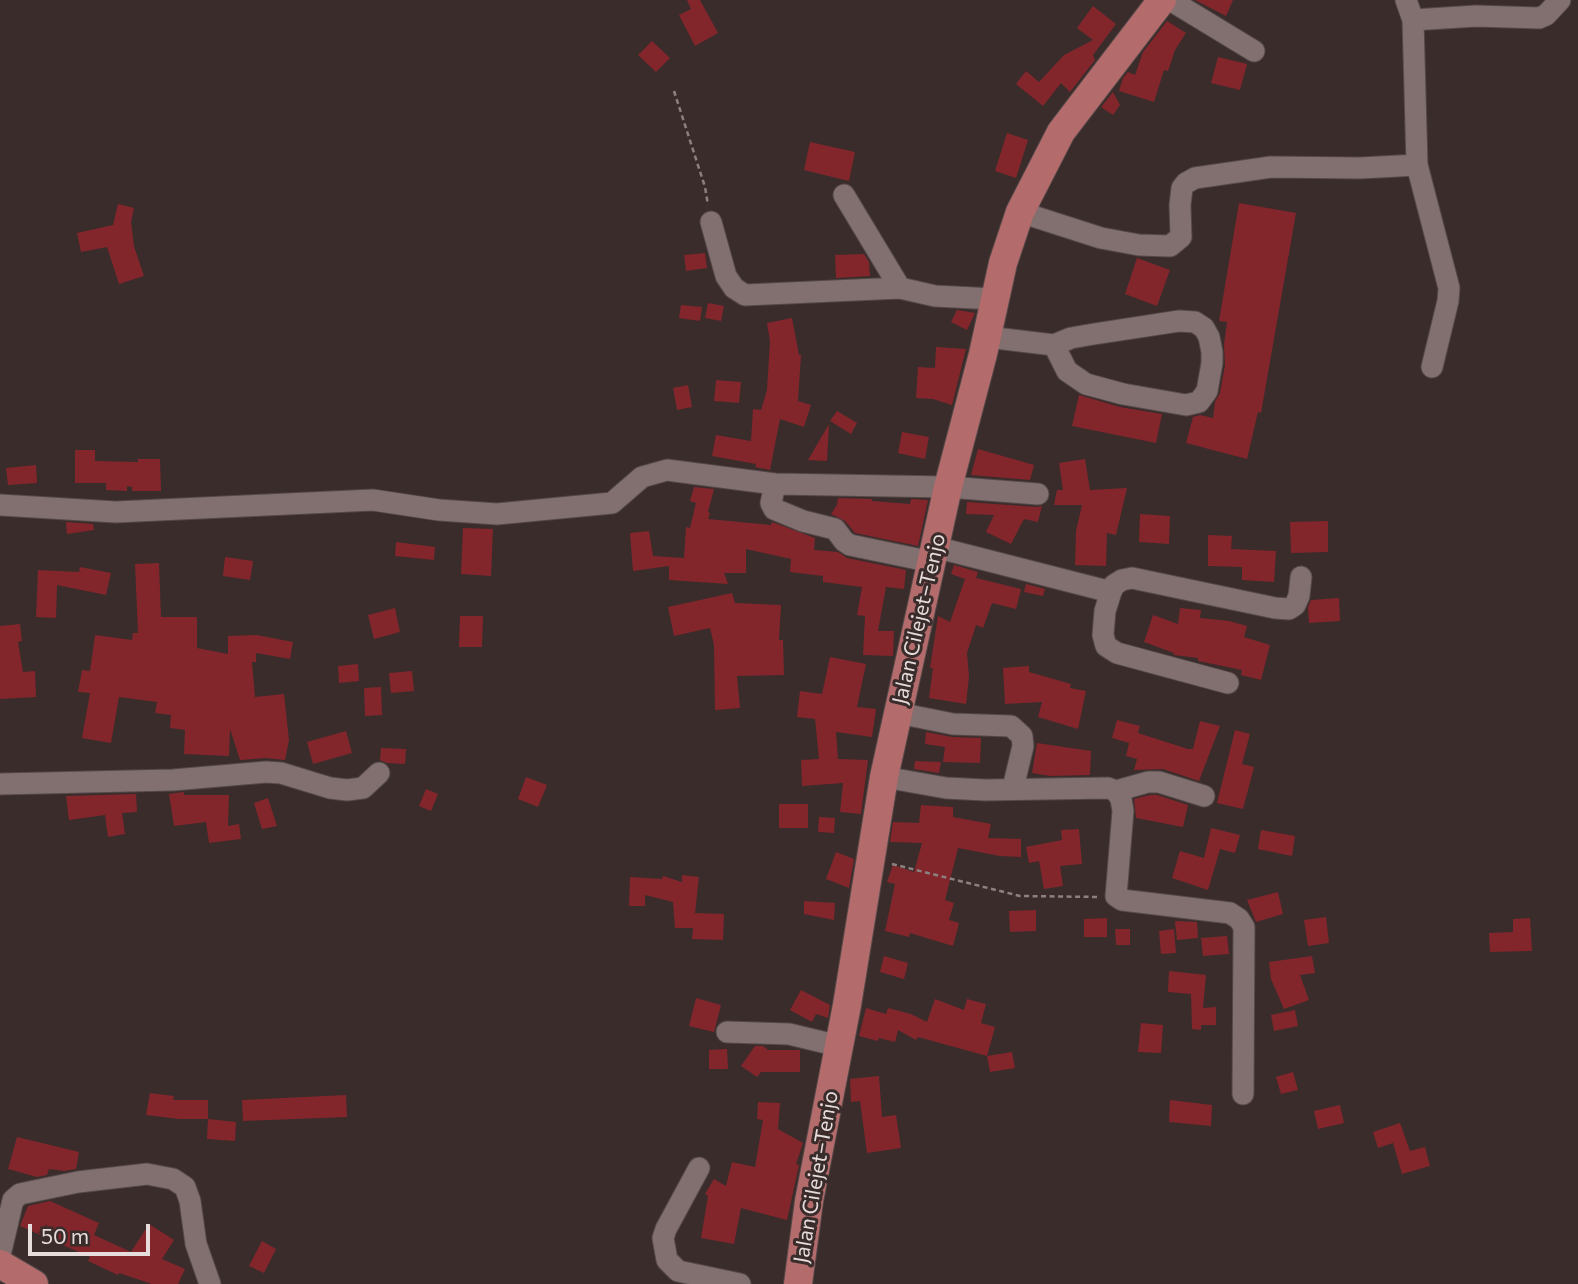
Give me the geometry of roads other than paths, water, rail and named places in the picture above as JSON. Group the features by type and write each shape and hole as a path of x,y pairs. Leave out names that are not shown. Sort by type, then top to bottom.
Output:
{"main road":[{"name":"Jalan Cilejet–Tenjo","path":"799,1284 809,1201 839,1046 884,777 948,487 987,337 994,299 1020,212 1061,132 1162,0"},
{"path":"0,1264 34,1284"}],"street":[{"path":"1170,0 1254,51"},
{"path":"1432,367 1449,288 1417,165 1410,10 1454,16 1539,19 1560,0"},
{"path":"1020,212 1101,238 1170,246 1181,237 1182,188 1195,178 1271,167 1360,168 1417,165"},
{"path":"844,195 900,288"},
{"path":"711,222 726,276 734,288 745,295 900,288 935,296 994,299"},
{"path":"987,337 1054,345 1094,334 1195,321 1204,328 1209,337 1212,352 1208,391 1199,402 1186,405 1123,394 1086,384 1067,371 1054,345"},
{"path":"0,505 116,512 373,500 439,510 497,514 612,503 642,477 667,470 775,484 948,487 1038,494"},
{"path":"775,484 771,503 774,509 803,521 835,528 850,545 934,554 1111,592"},
{"path":"1228,683 1117,653 1106,646 1102,635 1105,611 1114,585 1132,578 1289,609 1295,605 1299,596 1301,577"},
{"path":"898,713 953,724 1011,726 1022,736 1023,746 1013,788"},
{"path":"0,784 173,780 266,772 281,773 330,788 347,790 363,788 379,773"},
{"path":"884,777 946,788 985,790 1108,788 1116,791 1148,782 1159,782 1204,796"},
{"path":"1116,791 1123,811 1116,896 1122,900 1230,913 1239,919 1244,927 1243,1094"},
{"path":"727,1032 789,1034 839,1046"},
{"path":"699,1168 666,1229 663,1238 667,1260 678,1271 740,1284"},
{"path":"0,1255 13,1200 20,1194 78,1181 147,1174 173,1179 185,1187 190,1200 197,1244 210,1284"}]}
